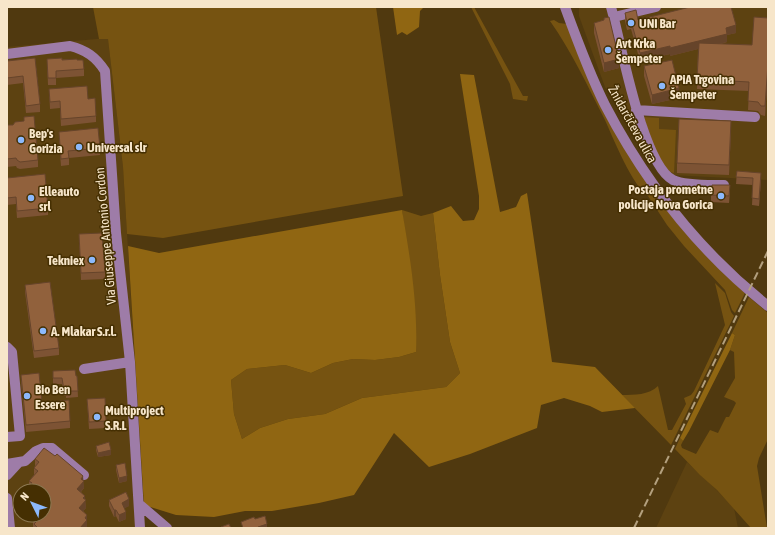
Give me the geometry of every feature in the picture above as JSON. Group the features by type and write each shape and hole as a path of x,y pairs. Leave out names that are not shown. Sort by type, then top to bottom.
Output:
{"street":[{"name":"Žnidarčičeva ulica","path":"565,7 583,54 605,104 634,156 666,202 715,258 768,306"},
{"name":"Žnidarčičeva ulica","path":"570,21 571,7"},
{"path":"613,12 656,7"},
{"name":"Žnidarčičeva ulica","path":"613,12 636,110 640,123 658,164 668,177 679,182 728,186"},
{"name":"Via Giuseppe Antonio Cordon","path":"7,54 70,46 79,48 88,53 98,60 105,70 116,233 130,362 140,528"},
{"name":"Žnidarčičeva ulica","path":"636,110 755,117"},
{"path":"7,437 20,436 10,350"},
{"path":"84,368 130,362"},
{"path":"7,464 25,461 36,451 43,448 52,448 84,475"},
{"path":"7,475 20,462"},
{"path":"7,498 10,528"},
{"path":"139,504 167,528"}],"shaded area":[{"path":"93,7 376,7 403,196 163,238 127,234 123,167 108,39 99,39"},
{"path":"393,7 424,7 420,11 419,27 407,35 402,32 397,35"},
{"path":"471,7 474,7 523,96 528,96 527,101 513,99 510,84"},
{"path":"579,7 768,7 768,180 671,175 639,143 605,87 579,16"},
{"path":"554,20 559,23 567,24 581,62 598,99 638,170 688,235 715,265 745,293 735,313 732,310 725,290 684,246 667,225 648,196 636,183 618,150 605,120 579,70 550,21"},
{"path":"108,38 123,167 145,528 7,528 7,47"},
{"path":"460,74 474,75 500,212 516,207 521,196 527,193 552,362 595,367 635,408 602,412 590,406 564,398 541,405 537,428 470,454 429,467 394,433 354,495 319,503 272,511 245,511 214,517 176,515 144,505 128,246 159,253 402,210 415,298 416,352 399,357 375,360 353,359 333,363 311,373 285,365 247,369 231,380 234,414 242,439 260,428 288,419 325,414 362,398 446,387 460,373 450,342 433,213 451,206 463,221 474,220 479,209 479,196"},
{"path":"644,117 659,118 659,129 676,130 674,173 663,165 658,157"},
{"path":"402,210 421,216 433,213 450,342 460,373 446,387 362,398 325,414 288,419 260,428 242,439 234,414 231,380 247,369 285,365 311,373 333,363 353,359 375,360 399,357 416,352 416,338"},
{"path":"715,283 725,293 731,312 734,316 671,445 622,395 646,393 658,386 668,430 672,430 686,404 684,398 691,395 694,391 725,325"},
{"path":"749,297 768,313 768,439 757,466 767,528 751,528 717,490 675,449 680,438 683,441 681,445 682,448 696,454 710,430 718,433 726,417 729,417 736,403 724,397 735,378 734,352 730,350 735,335 732,333"},
{"path":"732,333 735,335 730,350 683,441 680,438"},
{"path":"687,462 734,508 738,528 656,528"}],"building":[{"path":"690,7 731,7 736,25 726,28 727,34 670,48 670,46 640,53 631,21 627,22 625,13 636,10 638,20"},
{"name":"Avt Krka Šempeter","path":"609,17 619,59 604,63 594,23"},
{"path":"754,17 768,18 768,64 765,106 761,106 758,102 748,101 749,82 697,79 699,43 752,45"},
{"path":"35,58 40,104 26,106 23,76 7,78 7,61"},
{"path":"62,58 62,60 83,60 84,69 56,71 56,78 48,78 47,59"},
{"path":"672,60 679,88 652,95 644,66"},
{"path":"87,86 88,99 95,98 96,116 61,119 60,101 50,102 49,89"},
{"name":"Bep's Gorizia","path":"34,116 38,160 20,162 16,158 7,159 7,125 13,125 15,122 24,121 24,117"},
{"path":"679,119 731,121 729,165 677,163"},
{"name":"Universal slr","path":"98,128 100,148 68,151 69,158 61,159 59,132"},
{"path":"737,171 761,173 759,199 752,198 753,178 736,177"},
{"name":"Elleauto srl","path":"45,174 48,208 17,211 16,197 7,198 7,178"},
{"path":"712,185 730,185 729,196 711,195"},
{"name":"Tekniex","path":"102,233 105,272 81,273 79,234"},
{"name":"A. Mlakar S.r.l.","path":"50,282 59,348 34,351 25,285"},
{"path":"75,370 78,391 64,390 62,378 53,378 53,371"},
{"path":"39,373 42,403 69,400 70,421 26,425 21,375"},
{"name":"Multiproject S.R.L","path":"105,398 106,421 89,422 87,399"},
{"path":"109,442 111,450 98,453 96,446"},
{"path":"44,448 55,456 57,454 83,476 81,479 84,481 77,489 85,496 83,498 86,500 79,508 87,515 85,518 87,520 80,528 38,528 34,524 52,523 52,483 32,483 29,481 38,471 34,468 39,462 35,459"},
{"path":"125,463 127,476 119,478 116,465"},
{"path":"126,492 129,499 122,503 126,512 119,515 116,510 114,510 109,500"},
{"path":"265,516 267,524 258,528 243,528 241,522 254,517 255,519"},
{"path":"229,524 231,528 221,528 221,527"}],"railway":[{"path":"634,528 768,251"}],"place":[{"name":"UNI Bar","path":"631,23"},
{"name":"Avt Krka Šempeter","path":"608,50"},
{"name":"APiA Trgovina Šempeter","path":"662,86"},
{"name":"Bep's Gorizia","path":"21,140"},
{"name":"Universal slr","path":"79,147"},
{"name":"Postaja prometne policije Nova Gorica","path":"721,196"},
{"name":"Elleauto srl","path":"31,198"},
{"name":"Tekniex","path":"92,260"},
{"name":"A. Mlakar S.r.l.","path":"43,331"},
{"name":"Bio Ben Essere","path":"27,396"},
{"name":"Multiproject S.R.L","path":"97,417"}]}
